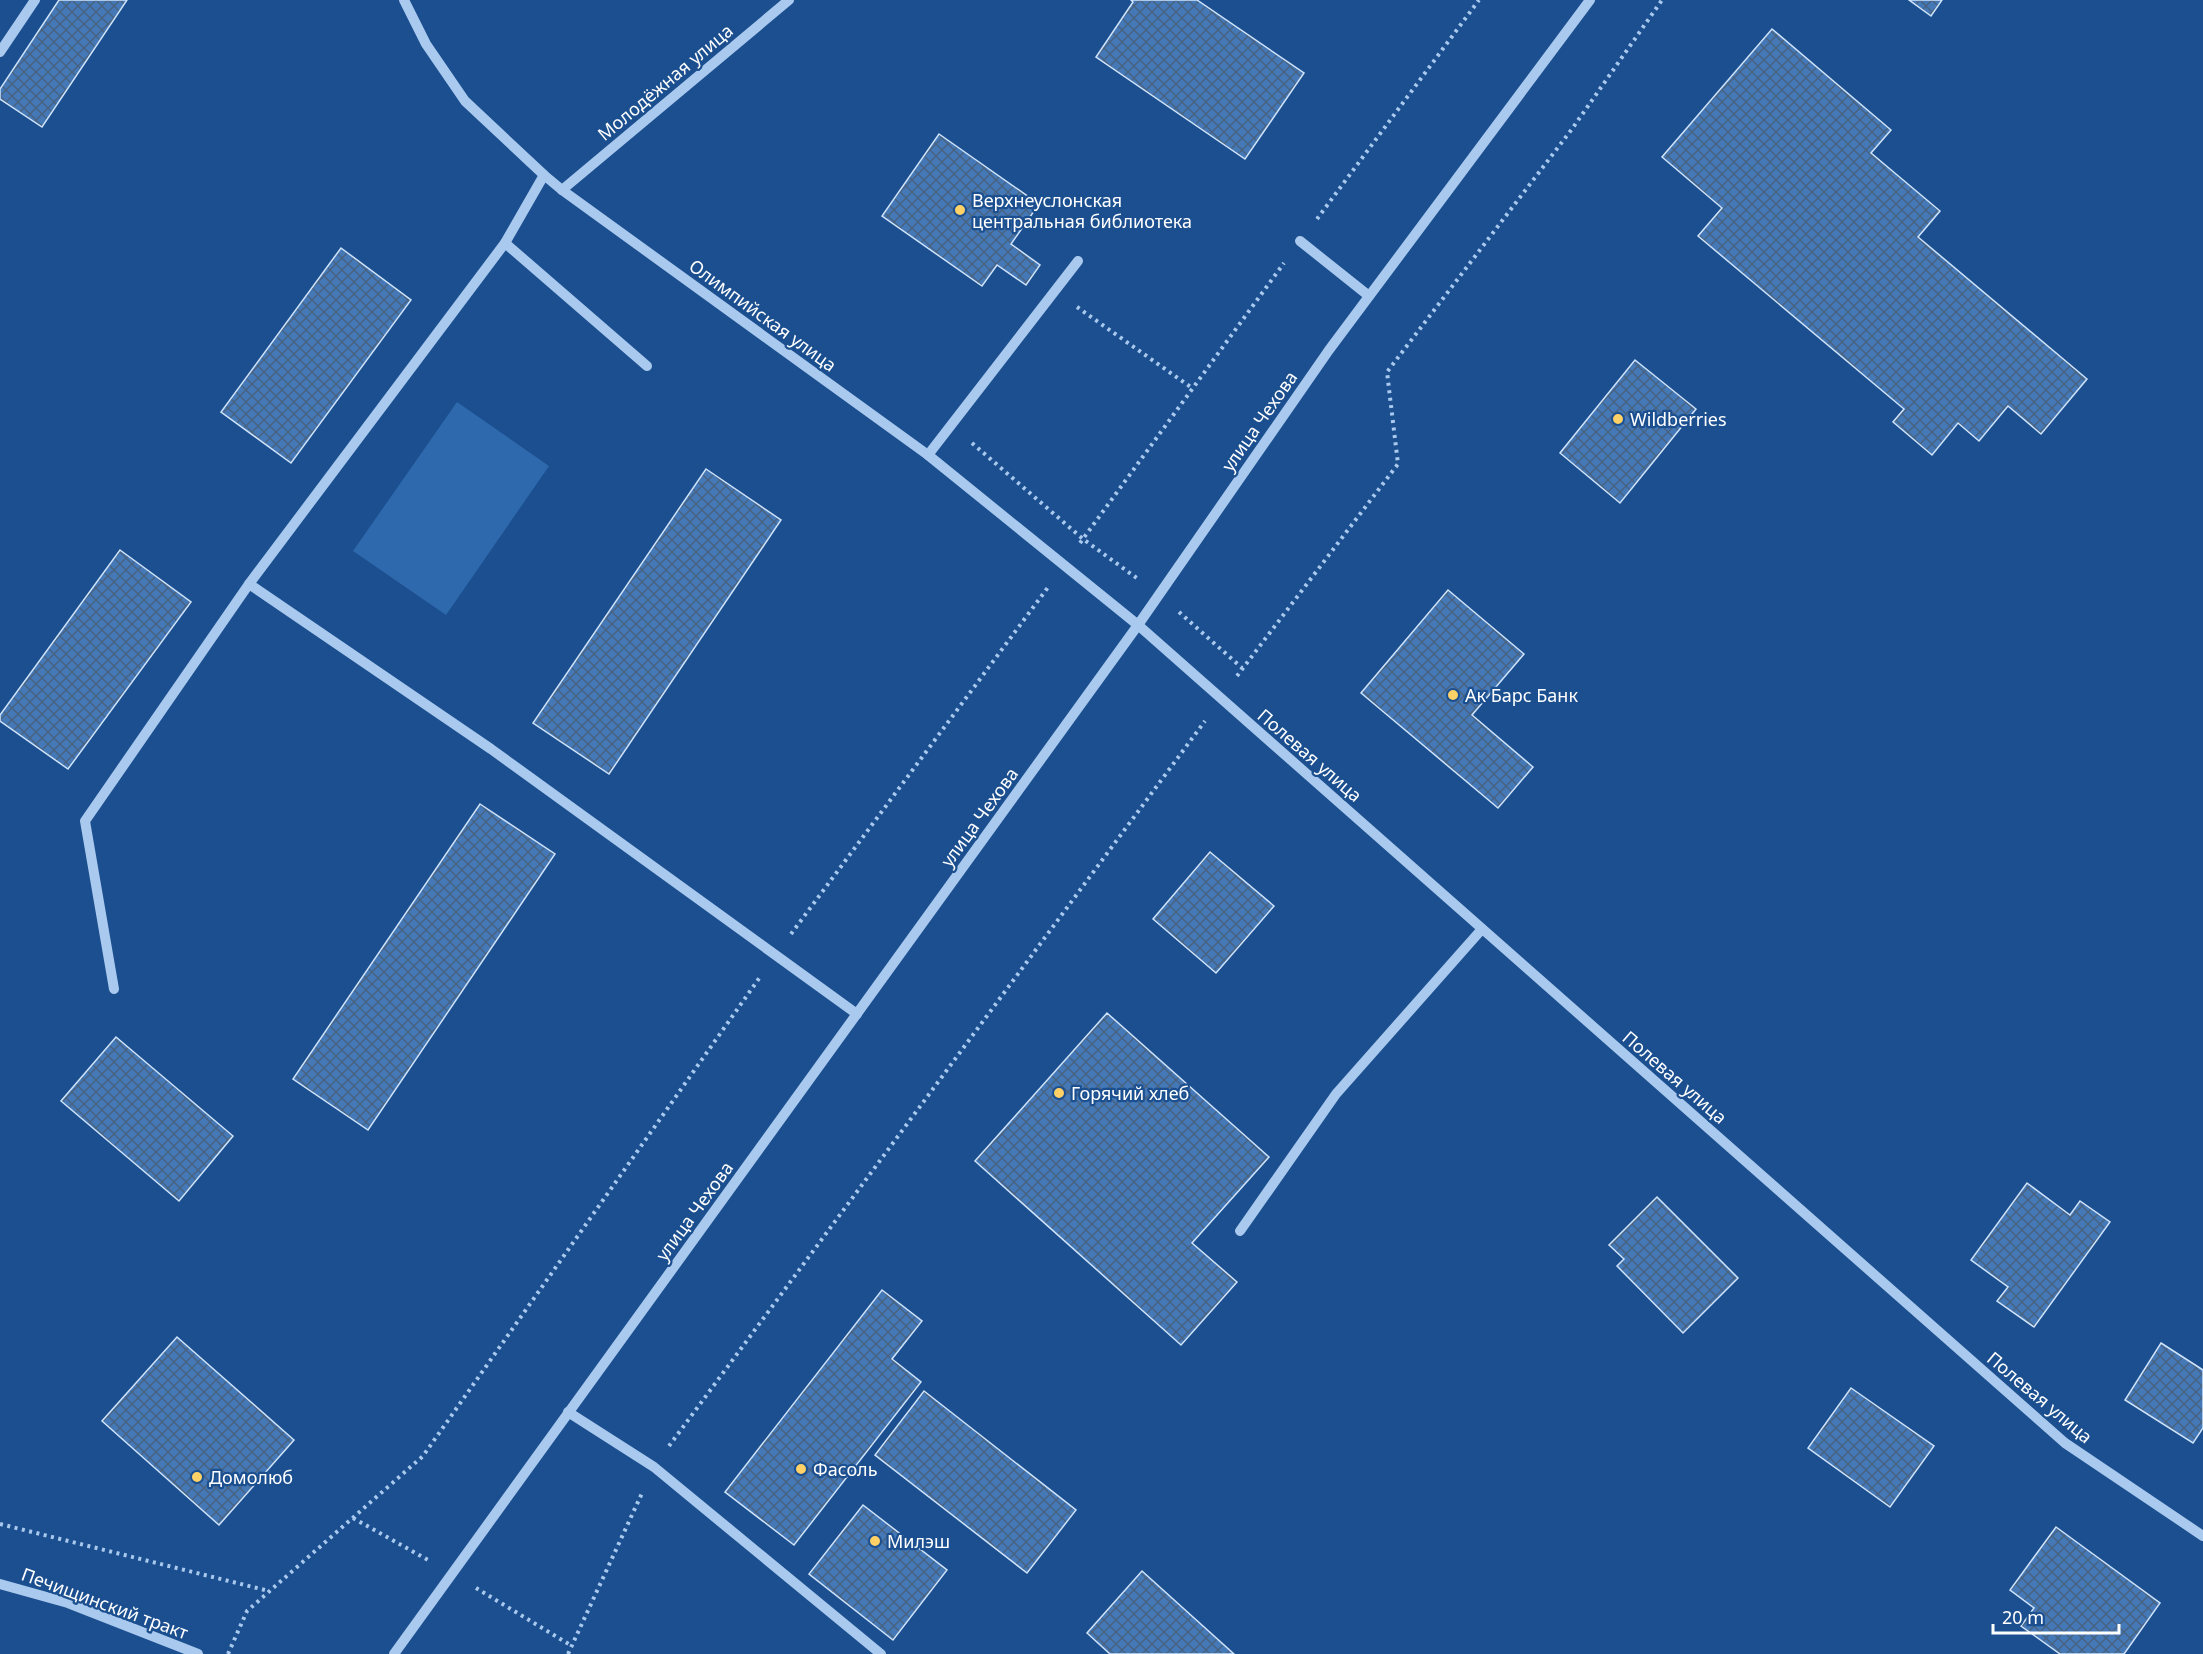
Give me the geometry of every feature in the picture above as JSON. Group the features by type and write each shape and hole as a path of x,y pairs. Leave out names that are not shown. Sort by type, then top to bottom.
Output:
{"street":[{"path":"0,52 35,0"},
{"name":"Олимпийская улица","path":"404,0 426,44 465,101 544,175 928,455 1138,625"},
{"name":"Молодёжная улица","path":"562,190 789,0"},
{"name":"улица Чехова","path":"394,1654 1138,625 1329,350 1590,0"},
{"path":"114,989 84,821 249,584 505,243 544,175"},
{"path":"1300,241 1369,296"},
{"path":"505,243 647,366"},
{"path":"928,455 1078,261"},
{"path":"249,584 491,748 857,1014"},
{"name":"Полевая улица","path":"1138,625 2065,1443 2203,1536"},
{"path":"1240,1232 1336,1094 1482,929"},
{"path":"568,1412 654,1467 881,1654"},
{"name":"Печищинский тракт","path":"0,1584 68,1603 198,1654"}],"path":[{"path":"228,1654 247,1611 423,1456 776,954 1479,0"},
{"path":"568,1654 654,1467 1222,699 1242,668 1398,464 1387,372 1572,129 1662,0"},
{"path":"1054,291 1192,388"},
{"path":"951,425 1083,538 1159,594 1242,668"},
{"path":"0,1524 270,1591"}],"shaded area":[{"path":"457,402 549,466 446,615 353,551"}],"building":[{"path":"59,0 127,0 42,127 0,99 0,89"},
{"path":"1131,0 1197,0 1304,73 1245,159 1096,57 1133,2"},
{"path":"1909,0 1942,0 1931,16"},
{"path":"1772,29 1891,130 1871,153 1940,211 1918,237 2087,379 2041,434 2008,406 1979,441 1958,423 1932,455 1893,422 1904,409 1698,236 1722,208 1662,157"},
{"name":"Верхнеуслонская центральная библиотека","path":"939,134 1039,204 1011,244 1040,265 1026,285 997,265 982,286 882,216"},
{"path":"341,248 411,300 291,463 221,412"},
{"path":"1635,360 1696,409 1620,503 1560,453"},
{"path":"706,469 781,520 609,774 533,723"},
{"path":"120,550 191,602 68,769 0,721 0,715"},
{"path":"1448,590 1524,654 1472,715 1533,767 1498,808 1361,693"},
{"path":"480,804 555,854 368,1130 293,1079"},
{"path":"1210,852 1274,906 1216,973 1153,919"},
{"path":"1107,1013 1269,1157 1192,1243 1237,1282 1181,1345 975,1161"},
{"path":"116,1037 233,1136 179,1201 61,1101"},
{"path":"2027,1183 2070,1215 2080,1201 2110,1222 2034,1327 1997,1301 2008,1287 1971,1260"},
{"path":"1657,1197 1738,1278 1683,1333 1617,1266 1624,1259 1609,1245"},
{"path":"882,1290 922,1321 892,1359 921,1382 794,1545 725,1492"},
{"path":"177,1337 294,1440 219,1525 102,1421"},
{"path":"2161,1343 2203,1370 2203,1428 2193,1443 2125,1400"},
{"path":"1851,1388 1934,1446 1890,1507 1808,1448"},
{"path":"924,1391 1076,1510 1027,1573 875,1455"},
{"path":"863,1505 947,1570 893,1640 809,1574"},
{"path":"2056,1527 2160,1603 2124,1654 2060,1654 2021,1626 2034,1608 2010,1590"},
{"path":"1142,1571 1234,1654 1110,1654 1087,1633"}],"place":[{"name":"Верхнеуслонская центральная библиотека","path":"960,210"},
{"name":"Wildberries","path":"1618,419"},
{"name":"Ак Барс Банк","path":"1453,695"},
{"name":"Горячий хлеб","path":"1059,1093"},
{"name":"Фасоль","path":"801,1469"},
{"name":"Домолюб","path":"197,1477"},
{"name":"Милэш","path":"875,1541"}]}
